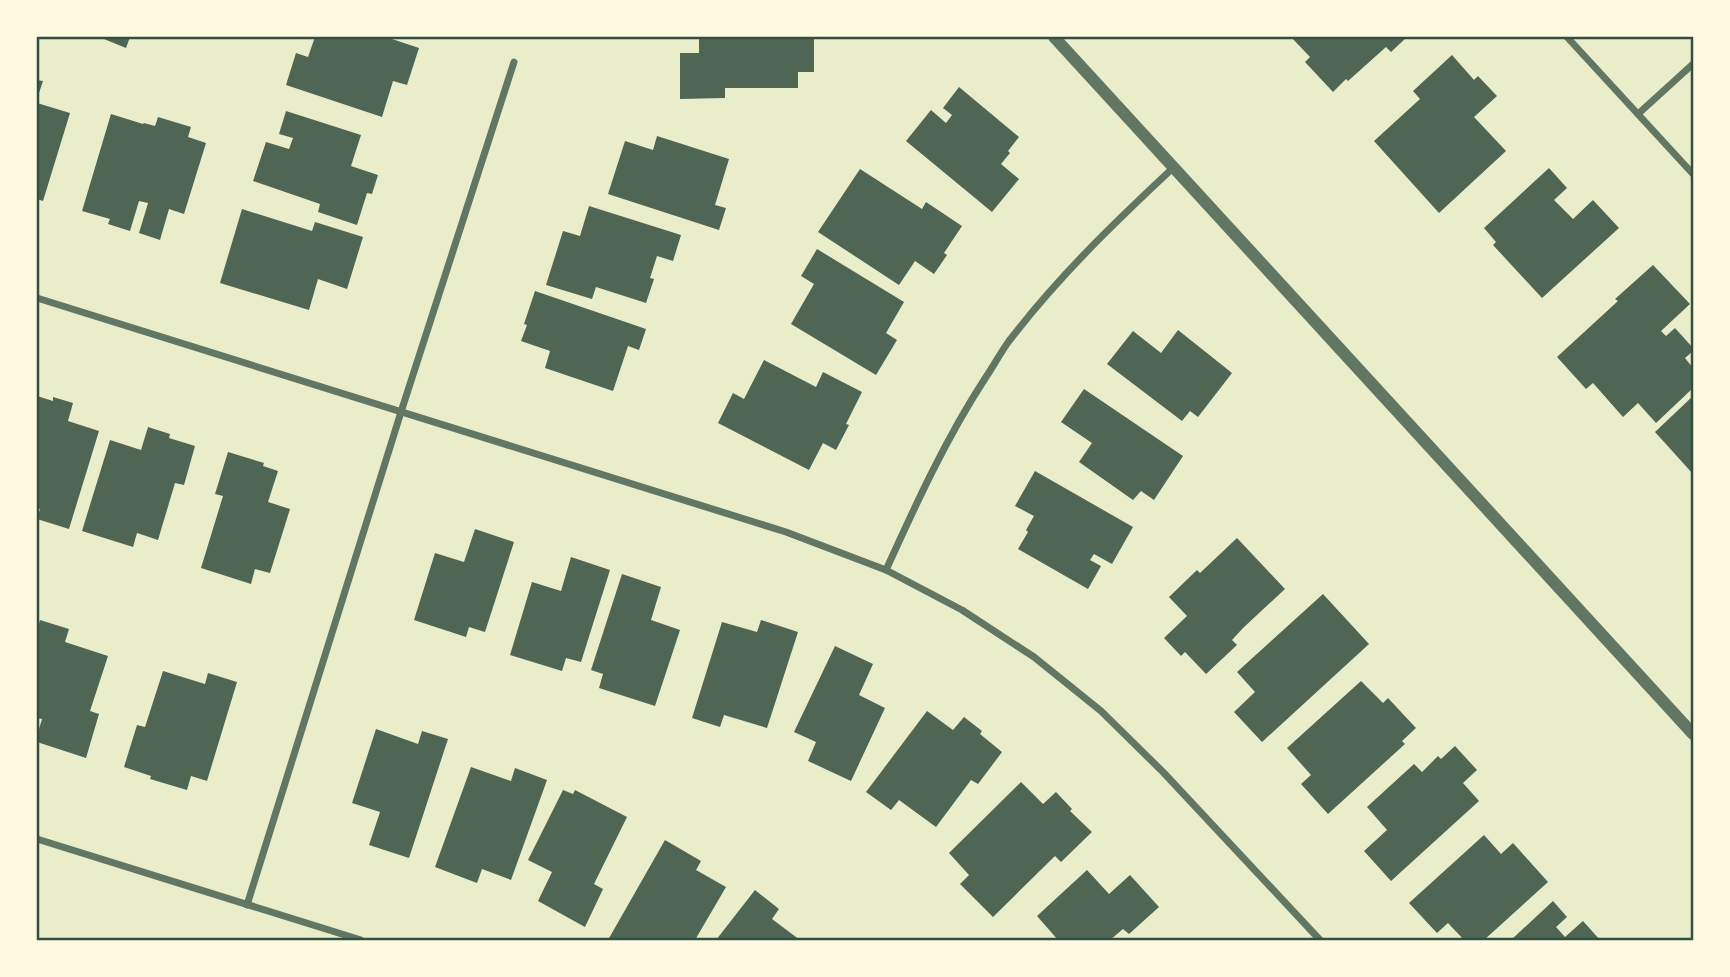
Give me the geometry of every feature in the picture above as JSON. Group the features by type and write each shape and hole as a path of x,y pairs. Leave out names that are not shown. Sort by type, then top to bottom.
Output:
{"street":[{"path":"1054,37 1693,734"},
{"path":"1567,37 1693,174"},
{"path":"247,905 514,62"},
{"path":"1638,114 1693,64"},
{"path":"886,570 921,492 961,416 1008,343 1062,276 1174,167"},
{"path":"37,298 786,532 886,570 962,610 993,630 1034,657 1101,711 1163,772 1320,940"},
{"path":"37,839 361,940"}],"building":[{"path":"99,37 130,37 126,48"},
{"path":"315,37 386,37 419,48 407,85 393,81 382,117 286,85 296,53 308,57"},
{"path":"699,37 814,37 814,72 798,72 798,88 725,88 725,98 680,99 680,53 699,53"},
{"path":"1291,37 1407,37 1391,52 1386,47 1333,92 1305,62 1310,57"},
{"path":"1452,55 1474,80 1478,76 1497,96 1474,117 1506,151 1439,213 1374,141 1420,99 1413,91"},
{"path":"37,80 43,81 37,99"},
{"path":"959,87 1019,137 1001,164 1019,179 992,212 906,141 931,110 946,123 952,115 943,108"},
{"path":"37,103 70,113 43,201 37,199"},
{"path":"286,111 361,135 351,166 378,175 372,194 367,193 357,225 318,212 320,204 253,181 266,142 289,149 293,138 279,134"},
{"path":"111,114 155,126 158,117 191,127 188,137 206,143 184,214 169,209 160,240 139,233 148,203 139,201 130,231 108,224 110,219 82,211"},
{"path":"657,136 729,159 715,205 726,208 719,230 608,194 625,141 653,150"},
{"path":"1549,168 1567,188 1554,200 1573,219 1593,200 1619,228 1542,298 1493,245 1496,242 1484,228"},
{"path":"860,169 922,209 926,202 962,226 934,274 915,261 899,285 818,232"},
{"path":"589,206 681,235 673,261 657,256 650,278 654,279 646,303 596,287 592,299 546,285 563,231 580,236"},
{"path":"242,209 312,231 315,222 363,237 347,289 318,279 309,310 220,283"},
{"path":"817,249 904,302 886,333 897,340 876,375 791,324 814,284 801,276"},
{"path":"1653,265 1690,304 1661,331 1666,336 1675,328 1693,348 1685,358 1693,368 1693,388 1656,423 1638,403 1623,417 1593,383 1586,389 1557,357"},
{"path":"535,291 646,329 639,350 628,346 613,391 545,368 550,351 521,341"},
{"path":"1178,330 1232,373 1198,417 1190,411 1182,421 1107,364 1133,331 1161,353"},
{"path":"764,360 816,387 823,372 862,392 836,450 823,443 809,470 718,423 733,393 744,399"},
{"path":"1084,389 1183,456 1154,500 1141,491 1133,500 1079,462 1092,443 1061,422"},
{"path":"37,396 73,403 68,421 99,431 69,529 37,519 40,509 37,508"},
{"path":"1693,396 1693,474 1655,432"},
{"path":"148,427 170,434 169,438 195,446 184,485 175,483 158,540 137,533 133,547 82,531 110,440 141,450"},
{"path":"228,452 264,463 263,466 278,471 268,502 290,509 270,573 255,569 251,584 201,568 223,496 215,494"},
{"path":"1035,471 1133,527 1112,564 1094,554 1090,560 1101,566 1088,589 1018,549 1034,516 1015,506"},
{"path":"475,529 514,542 485,632 469,627 466,637 414,620 435,553 464,562"},
{"path":"1237,538 1285,589 1243,628 1232,640 1237,645 1206,674 1185,652 1181,656 1164,638 1187,616 1169,597 1197,570 1200,573"},
{"path":"571,557 610,570 581,662 566,658 562,671 510,655 532,582 561,591"},
{"path":"622,574 661,587 651,620 680,630 655,706 599,688 603,674 591,670"},
{"path":"1323,594 1369,644 1262,742 1234,712 1255,692 1237,672"},
{"path":"40,620 69,629 65,642 108,656 90,711 99,714 86,758 37,742 42,719 37,718 37,632"},
{"path":"761,620 798,632 767,728 724,715 720,727 692,718 722,622 757,632"},
{"path":"835,646 873,664 859,695 885,708 851,781 808,761 816,742 794,732"},
{"path":"163,671 205,684 208,673 237,682 207,781 191,776 187,790 150,779 151,776 124,767 137,725 145,727"},
{"path":"1361,681 1383,703 1388,698 1416,728 1402,741 1405,744 1328,814 1301,784 1311,775 1287,748"},
{"path":"927,711 953,730 964,717 1002,752 978,784 971,780 936,827 899,800 891,810 866,792"},
{"path":"376,729 418,744 422,731 448,739 409,858 369,845 380,812 352,803"},
{"path":"1455,746 1477,770 1463,783 1479,801 1391,881 1364,851 1387,830 1367,807 1414,764 1422,772 1438,756 1441,759"},
{"path":"471,767 511,781 515,768 547,780 511,880 482,869 477,883 435,867"},
{"path":"1021,782 1043,804 1056,792 1072,809 1070,811 1092,832 1061,862 1055,856 993,917 960,884 969,875 949,853"},
{"path":"563,790 573,794 575,790 627,817 594,884 603,889 585,927 538,901 552,872 528,860"},
{"path":"1484,835 1501,854 1513,843 1548,882 1484,940 1464,940 1448,923 1437,933 1409,903"},
{"path":"665,840 701,861 696,870 726,887 695,940 608,940"},
{"path":"1087,870 1109,894 1130,875 1159,907 1129,934 1123,929 1110,940 1058,940 1037,916"},
{"path":"755,890 779,909 772,919 800,940 716,940"},
{"path":"1553,901 1567,917 1556,927 1565,937 1583,921 1600,940 1511,940"}]}
